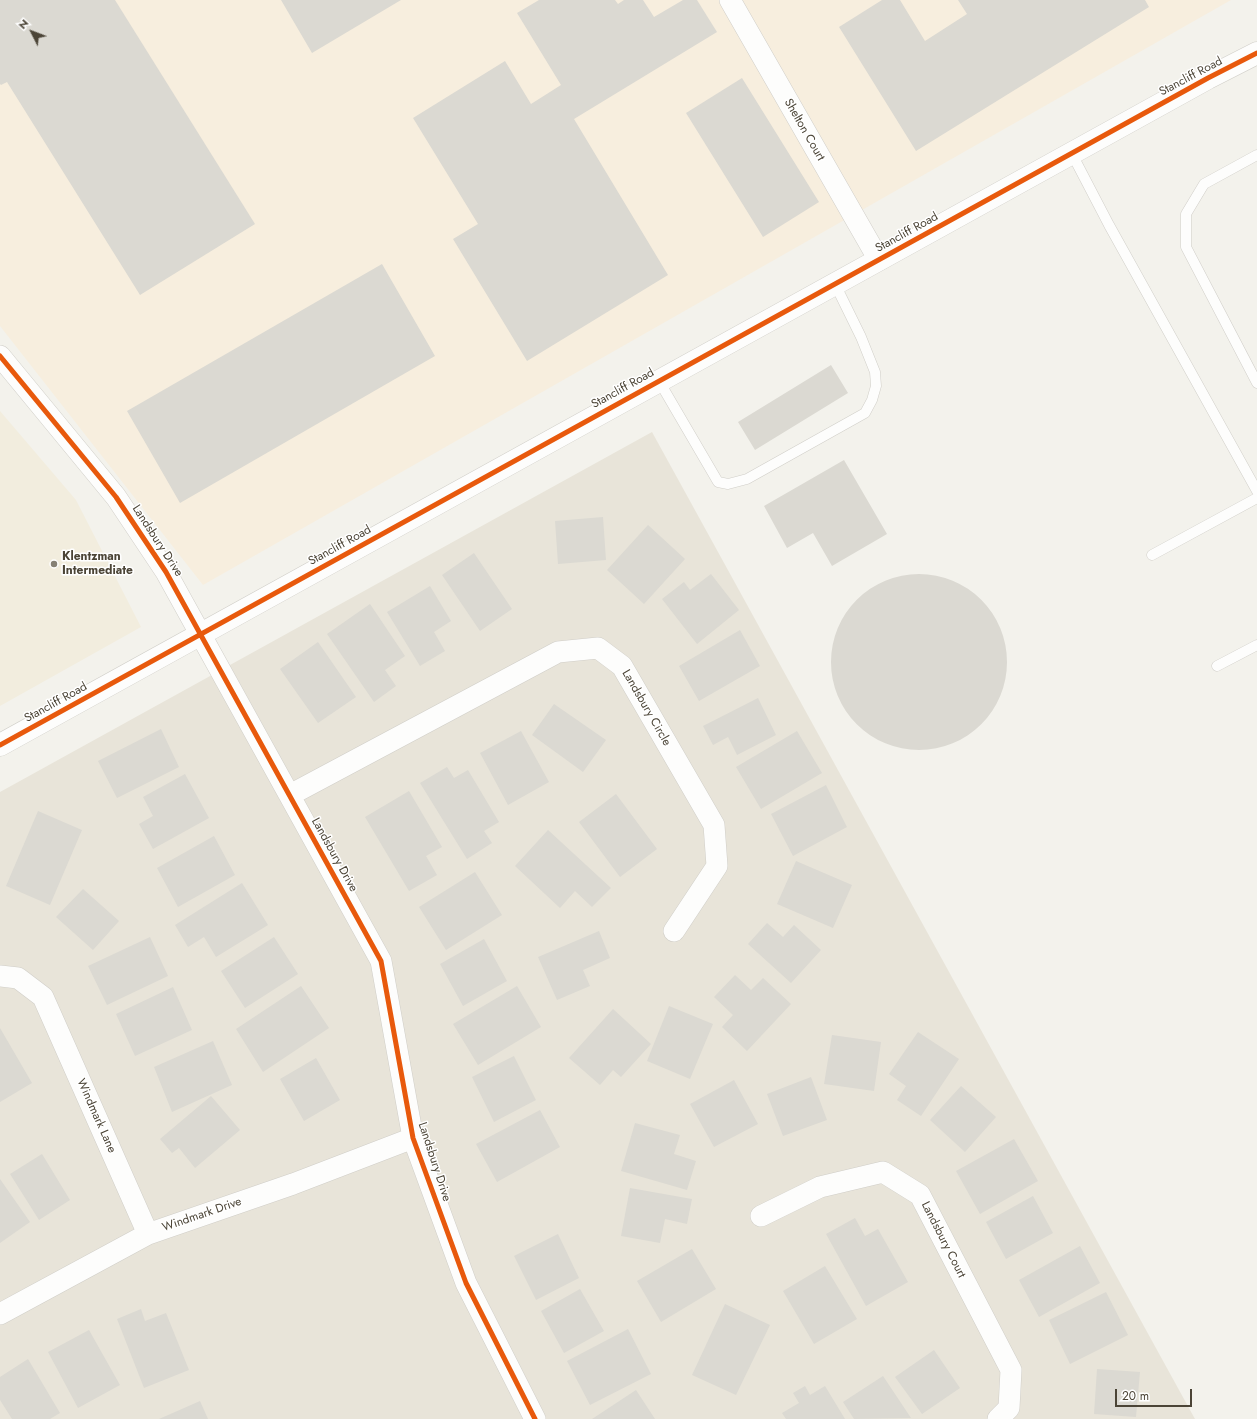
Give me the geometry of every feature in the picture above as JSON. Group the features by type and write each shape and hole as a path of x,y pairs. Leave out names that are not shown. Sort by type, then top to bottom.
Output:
{"street":[{"name":"Shelton Court","path":"730,0 879,260"},
{"name":"Stancliff Road","path":"0,745 1208,78 1257,53"},
{"name":"Landsbury Drive","path":"0,356 116,497 166,572 381,961 413,1138 466,1283 535,1419"},
{"name":"Landsbury Circle","path":"290,795 558,652 598,648 622,666 714,825 717,866 674,931"},
{"name":"Windmark Lane","path":"0,976 18,978 43,997 148,1234"},
{"name":"Windmark Drive","path":"0,1314 148,1234 293,1184 413,1138"},
{"name":"Landsbury Court","path":"761,1216 820,1187 883,1172 920,1195 1011,1370 1009,1408 998,1419"}],"lane":[{"path":"1072,154 1109,225 1257,491"},
{"path":"1257,155 1204,184 1186,214 1186,247 1257,383"},
{"path":"658,382 718,482 728,484 747,479 865,412 872,400 876,386 875,372 861,337 835,284"},
{"path":"1152,555 1257,498"},
{"path":"1217,666 1257,645"}],"shaded area":[{"path":"0,0 1231,0 203,585 0,326"},
{"name":"Klentzman Intermediate","path":"0,411 76,500 141,627 0,706"},
{"path":"652,432 1195,1419 0,1419 0,792"}],"building":[{"path":"0,0 115,0 255,224 140,295 7,82 1,85 0,84"},
{"path":"281,0 401,0 312,53"},
{"path":"539,0 615,0 618,4 624,0 643,0 654,17 683,0 697,0 717,32 574,119 668,275 527,361 453,239 478,224 413,118 505,61 531,104 561,85 517,13"},
{"path":"882,0 900,0 925,41 967,14 958,0 1145,0 1149,7 916,151 839,27"},
{"path":"742,78 819,202 763,237 686,113"},
{"path":"382,264 435,356 180,503 127,411"},
{"path":"831,365 848,393 755,450 738,422"},
{"path":"844,460 887,534 832,566 813,533 787,548 764,506"},
{"path":"603,517 606,560 558,564 555,521"},
{"path":"648,525 685,559 644,604 607,570"},
{"path":"474,553 512,609 480,631 442,575"},
{"path":"711,574 739,610 697,644 662,599 684,582 690,590"},
{"path":"910,574 928,574 953,580 968,588 982,599 993,613 1001,628 1006,645 1006,679 1001,696 993,711 982,725 968,736 945,747 928,750 910,750 885,744 870,736 856,725 845,711 834,688 831,671 831,653 837,628 845,613 856,599 870,588 893,577"},
{"path":"430,586 451,621 434,632 445,651 420,666 387,612"},
{"path":"370,604 405,656 385,670 396,686 374,702 327,634"},
{"path":"740,630 760,666 699,701 679,666"},
{"path":"318,642 356,697 318,723 280,669"},
{"path":"758,698 776,735 737,755 728,737 713,745 703,726"},
{"path":"554,704 606,740 583,772 532,735"},
{"path":"161,729 179,767 117,798 98,761"},
{"path":"521,731 549,782 508,805 480,753"},
{"path":"797,731 822,773 761,809 736,767"},
{"path":"447,767 454,778 468,770 499,822 484,831 492,843 467,859 420,783"},
{"path":"185,774 209,818 153,849 139,824 153,816 143,797"},
{"path":"826,785 847,827 793,856 771,814"},
{"path":"409,791 442,847 426,856 437,875 409,891 365,817"},
{"path":"616,794 657,849 620,877 579,822"},
{"path":"38,811 82,830 50,905 6,886"},
{"path":"548,830 611,888 592,907 575,891 560,908 515,866"},
{"path":"214,836 235,875 178,907 157,868"},
{"path":"796,861 852,885 833,928 777,904"},
{"path":"475,872 502,915 446,950 419,907"},
{"path":"242,883 268,925 216,957 204,937 188,947 175,925"},
{"path":"83,889 119,921 93,950 56,917"},
{"path":"767,923 783,937 794,925 821,950 791,983 748,944"},
{"path":"599,931 610,958 583,970 590,986 557,1000 538,957"},
{"path":"150,937 168,976 107,1005 88,966"},
{"path":"274,937 298,974 245,1008 221,971"},
{"path":"484,939 507,981 463,1006 440,964"},
{"path":"735,975 751,990 763,978 791,1004 747,1051 722,1027 733,1015 714,997"},
{"path":"301,986 329,1028 263,1072 236,1029"},
{"path":"517,986 541,1027 478,1065 453,1024"},
{"path":"173,987 192,1030 135,1056 116,1014"},
{"path":"669,1006 713,1024 690,1079 647,1061"},
{"path":"613,1009 651,1044 621,1077 613,1070 600,1085 569,1058"},
{"path":"0,1028 32,1083 0,1102"},
{"path":"918,1032 959,1059 921,1116 897,1100 906,1086 889,1074"},
{"path":"832,1035 881,1042 874,1091 824,1084"},
{"path":"213,1041 232,1085 172,1112 154,1067"},
{"path":"514,1056 536,1100 494,1122 472,1077"},
{"path":"316,1058 340,1100 304,1121 280,1079"},
{"path":"811,1077 827,1120 783,1136 767,1094"},
{"path":"734,1080 758,1124 714,1147 690,1104"},
{"path":"961,1086 996,1117 965,1152 930,1120"},
{"path":"211,1096 240,1130 195,1168 179,1148 172,1153 160,1139"},
{"path":"540,1110 560,1147 497,1182 476,1144"},
{"path":"635,1123 680,1135 674,1154 696,1161 687,1190 621,1171"},
{"path":"1014,1139 1038,1181 980,1214 956,1171"},
{"path":"42,1154 70,1200 39,1220 10,1174"},
{"path":"0,1179 30,1222 0,1243"},
{"path":"630,1188 692,1199 687,1224 665,1219 660,1243 621,1236"},
{"path":"1033,1196 1053,1233 1006,1259 986,1222"},
{"path":"855,1218 865,1236 878,1229 908,1282 866,1306 826,1234"},
{"path":"558,1234 579,1278 536,1300 514,1256"},
{"path":"1080,1246 1100,1283 1039,1317 1019,1280"},
{"path":"692,1249 716,1289 661,1322 637,1281"},
{"path":"825,1266 857,1319 814,1344 783,1291"},
{"path":"580,1289 604,1331 564,1353 541,1311"},
{"path":"1106,1292 1128,1335 1070,1364 1049,1320"},
{"path":"725,1304 770,1325 736,1395 692,1375"},
{"path":"141,1309 145,1321 166,1313 189,1370 144,1388 117,1319"},
{"path":"628,1329 651,1374 590,1405 567,1361"},
{"path":"89,1330 120,1385 78,1408 48,1352"},
{"path":"934,1350 960,1388 922,1414 895,1377"},
{"path":"28,1359 60,1413 50,1419 12,1419 0,1400 0,1377"},
{"path":"1097,1369 1140,1372 1136,1417 1094,1414"},
{"path":"883,1376 911,1418 854,1419 843,1402"},
{"path":"805,1386 810,1395 825,1386 845,1419 786,1419 782,1413 799,1403 793,1393"},
{"path":"636,1390 655,1419 592,1419"},
{"path":"200,1401 208,1419 159,1419"}],"cycle path":[{"path":"0,745 1208,78 1257,53"},
{"path":"0,356 116,497 166,572 381,961 413,1138 466,1283 535,1419"}],"place":[{"name":"Klentzman Intermediate","path":"54,564"}]}
